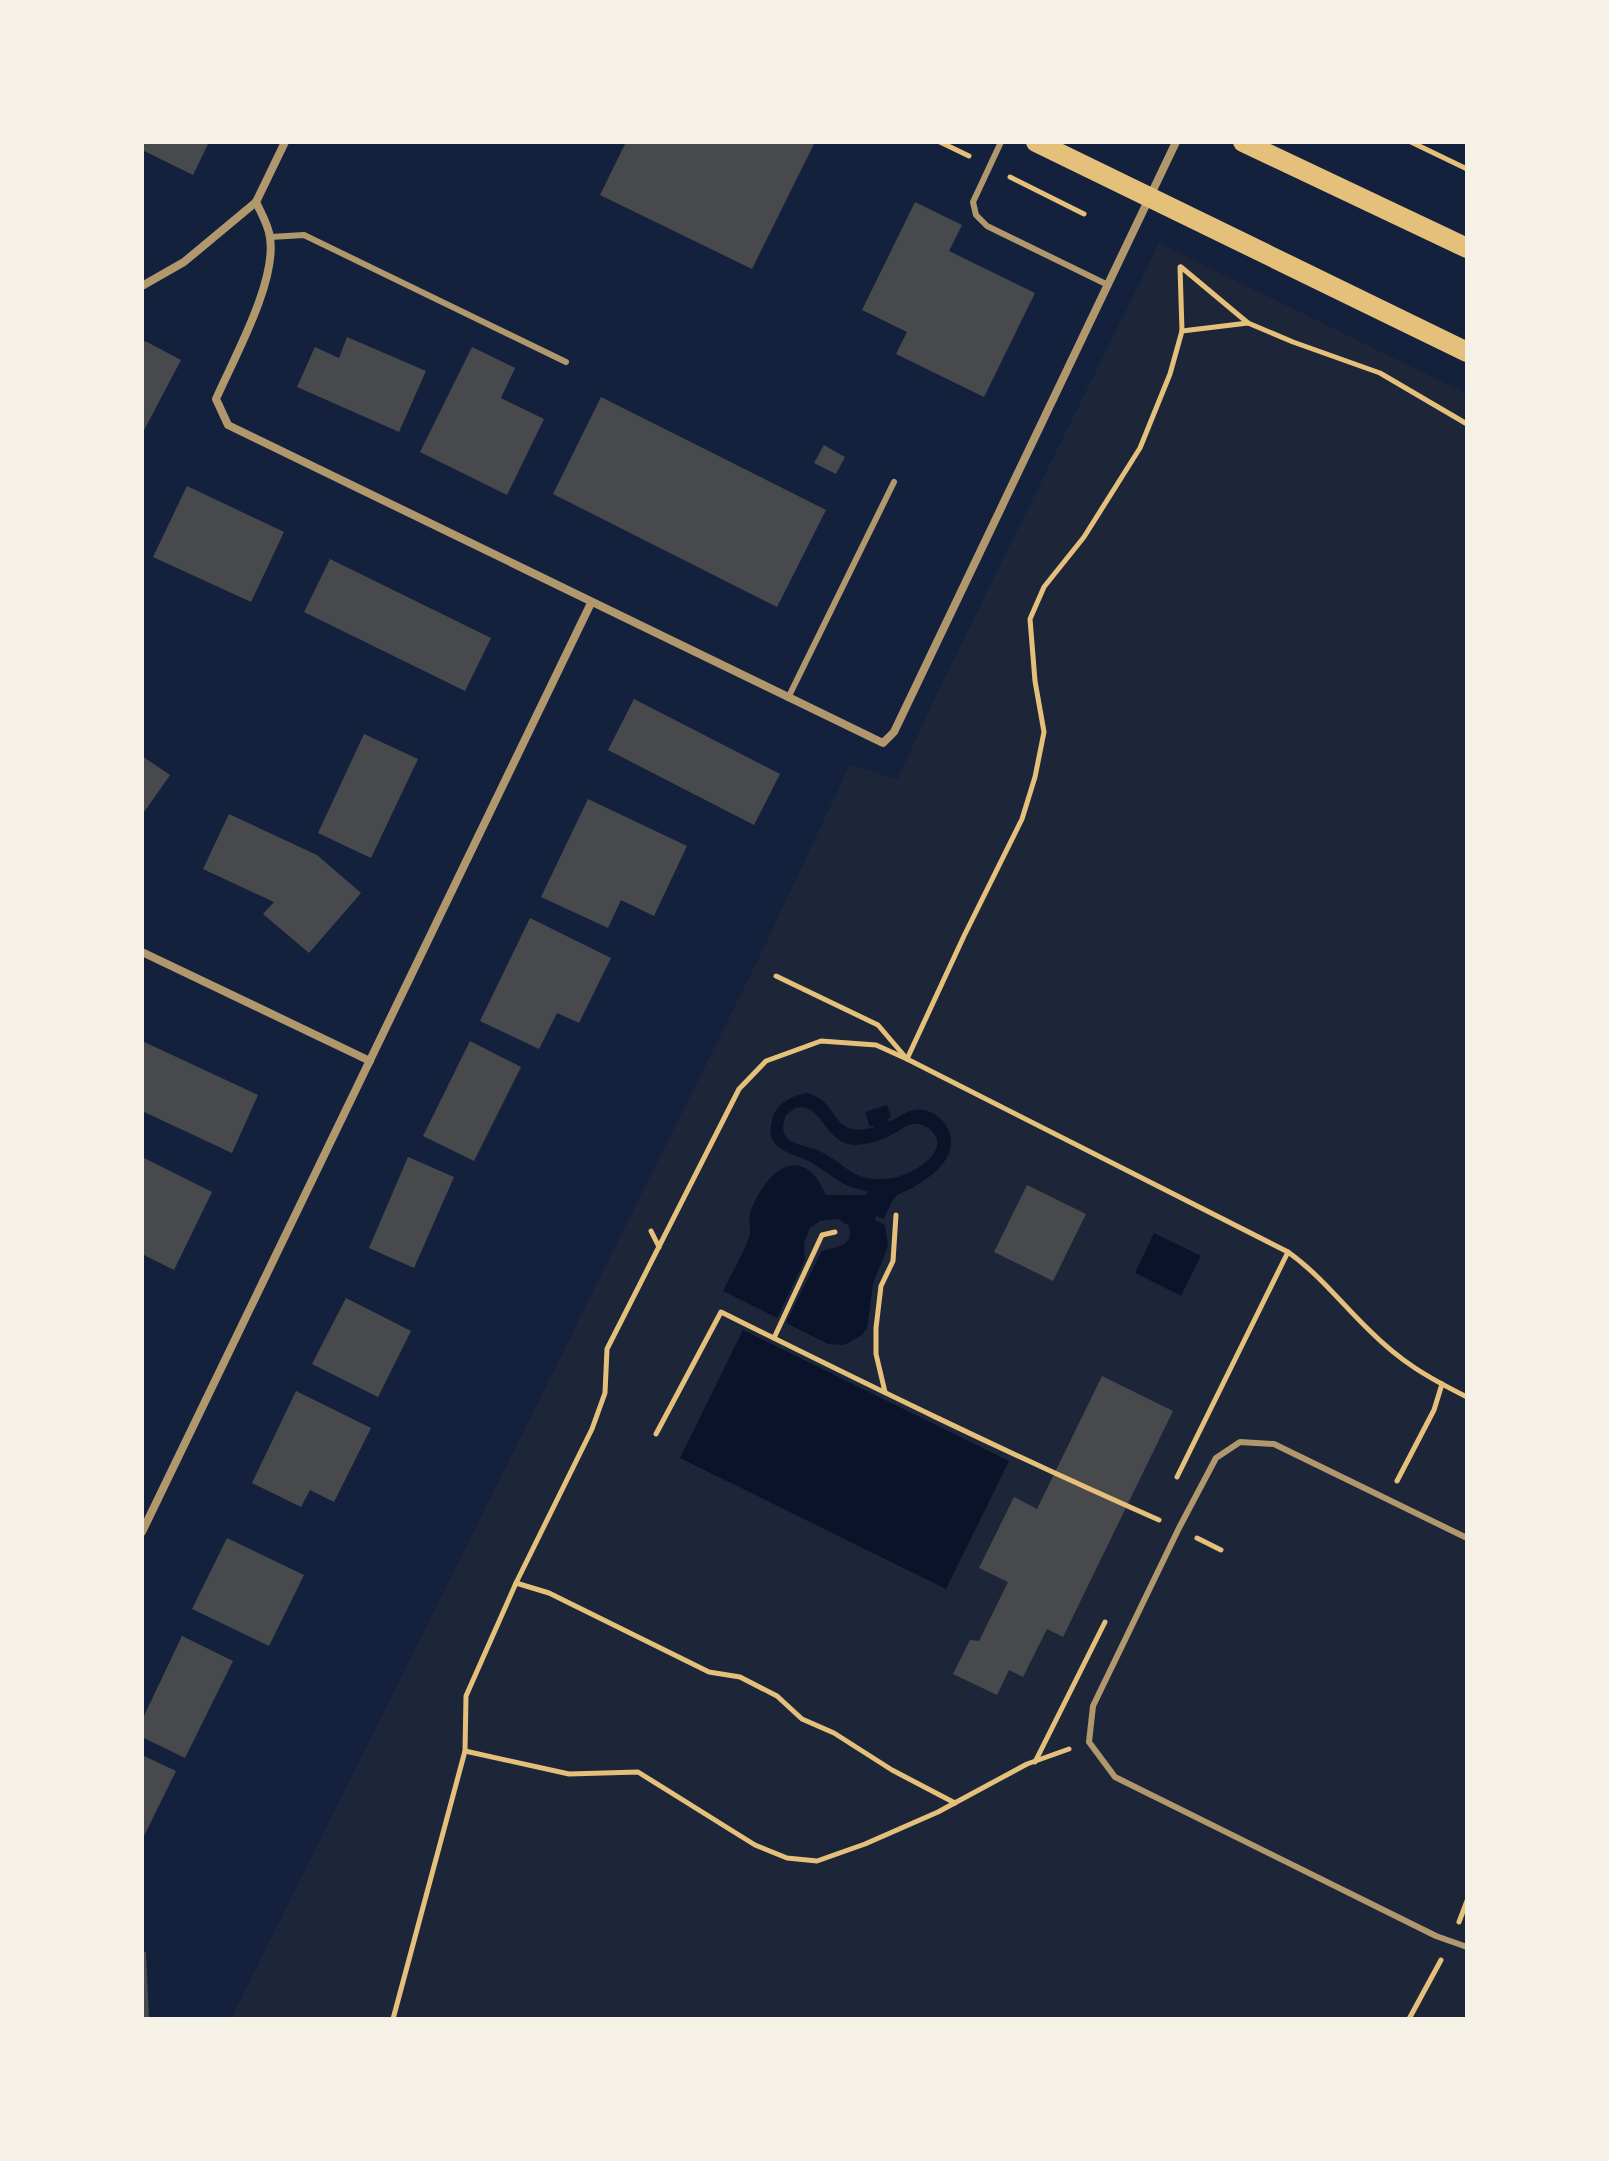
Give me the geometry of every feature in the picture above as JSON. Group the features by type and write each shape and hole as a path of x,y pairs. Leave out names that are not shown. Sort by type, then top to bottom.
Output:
{"main road":[{"path":"1036,142 1467,352"},
{"path":"1243,142 1467,248"}],"street":[{"path":"142,286 184,262 256,202 285,142"},
{"path":"256,202 270,237 269,269 259,301 216,399 228,425 883,743 894,732 1176,142"},
{"path":"142,1532 591,603"},
{"path":"142,952 370,1061"}],"lane":[{"path":"1001,142 973,202 976,215 987,226 1106,284"},
{"path":"270,237 304,235 566,362"},
{"path":"788,698 894,482"},
{"path":"1467,1538 1274,1444 1240,1442 1216,1458 1179,1528 1093,1706 1089,1742 1115,1777 1422,1930 1467,1947"}],"path":[{"path":"1411,142 1467,169"},
{"path":"907,1059 1022,819 1044,732 1035,681 1030,619 1044,587 1084,537 1140,448 1170,374 1182,331 1180,267 1248,323 1380,373 1467,424"},
{"path":"1182,331 1248,323"},
{"path":"776,976 878,1025 907,1059"},
{"path":"393,2019 465,1751 466,1696 516,1583 592,1429 605,1393 607,1349 739,1089 766,1061 821,1041 876,1045 907,1059 1288,1252 1307,1265 1369,1330 1407,1364 1467,1397"},
{"path":"885,1393 876,1354 876,1328 881,1286 893,1261 896,1215"},
{"path":"651,1231 659,1247"},
{"path":"774,1338 822,1235 835,1232"},
{"path":"656,1434 721,1312 885,1393 1221,1550"},
{"path":"1384,1475 1397,1481 1434,1410 1442,1384"},
{"path":"1195,1440 1210,1434"},
{"path":"516,1583 549,1593 709,1672 740,1677 777,1696 802,1719 834,1733 892,1770 955,1803"},
{"path":"465,1751 569,1774 638,1772 755,1845 787,1858 817,1861 938,1812 1027,1764 1089,1742"},
{"path":"1458,1925 1467,1901"},
{"path":"1409,2019 1443,1956"}],"shaded area":[{"path":"1159,243 1467,394 1467,2019 231,2019 758,960 850,764 897,780"},
{"path":"801,1094 818,1098 842,1124 850,1128 875,1127 870,1127 865,1112 887,1105 891,1117 889,1122 909,1112 924,1110 940,1118 950,1135 949,1152 940,1167 919,1184 896,1196 884,1219 876,1216 875,1220 885,1225 888,1246 873,1284 867,1328 862,1335 844,1345 828,1344 786,1323 821,1252 847,1242 850,1232 848,1224 839,1219 820,1221 810,1228 804,1243 805,1260 777,1318 723,1291 749,1236 751,1210 766,1183 776,1173 796,1165 817,1178 826,1195 865,1195 868,1192 844,1184 775,1144 770,1128 775,1112 786,1100","holes":["795,1108 809,1109 844,1143 872,1142 917,1124 935,1135 935,1151 925,1163 904,1175 886,1179 865,1178 822,1152 794,1143 785,1136 786,1115"]},
{"path":"1154,1233 1201,1256 1181,1296 1135,1273"},
{"path":"743,1330 1009,1461 946,1589 680,1458"}],"building":[{"path":"142,142 209,142 193,175 142,150"},
{"path":"626,142 814,144 752,269 600,195"},
{"path":"915,202 962,225 949,251 1035,293 984,397 896,354 907,332 862,310"},
{"path":"347,337 426,371 399,432 297,387 315,347 339,358"},
{"path":"145,341 181,360 142,434 142,345"},
{"path":"472,347 515,368 501,398 544,419 507,495 420,452"},
{"path":"601,397 826,510 777,607 553,494"},
{"path":"824,445 845,457 836,474 814,463"},
{"path":"187,486 284,532 251,602 153,557"},
{"path":"330,559 491,638 465,691 304,612"},
{"path":"634,699 780,774 754,825 608,750"},
{"path":"364,734 418,759 371,858 318,833"},
{"path":"142,756 170,775 142,815"},
{"path":"588,799 687,846 654,916 621,900 608,928 541,897"},
{"path":"229,814 317,855 361,893 309,953 263,914 274,902 203,869"},
{"path":"530,918 611,958 579,1023 557,1013 539,1049 480,1021"},
{"path":"142,1041 258,1095 232,1153 142,1111"},
{"path":"470,1041 521,1067 474,1161 423,1136"},
{"path":"142,1157 212,1192 174,1270 142,1254"},
{"path":"408,1157 454,1177 414,1268 369,1248"},
{"path":"1027,1185 1086,1214 1053,1281 994,1252"},
{"path":"346,1298 411,1331 378,1397 312,1364"},
{"path":"1102,1376 1173,1411 1063,1637 1047,1629 1023,1677 1009,1670 997,1695 953,1674 970,1640 979,1641 1008,1582 979,1568 1014,1497 1037,1509"},
{"path":"296,1391 371,1428 334,1502 310,1490 301,1507 252,1483"},
{"path":"227,1538 304,1575 269,1646 192,1609"},
{"path":"182,1636 233,1661 185,1758 142,1737 142,1720"},
{"path":"142,1755 176,1771 142,1840"},
{"path":"142,1952 146,1952 149,2019 142,2019"}]}
